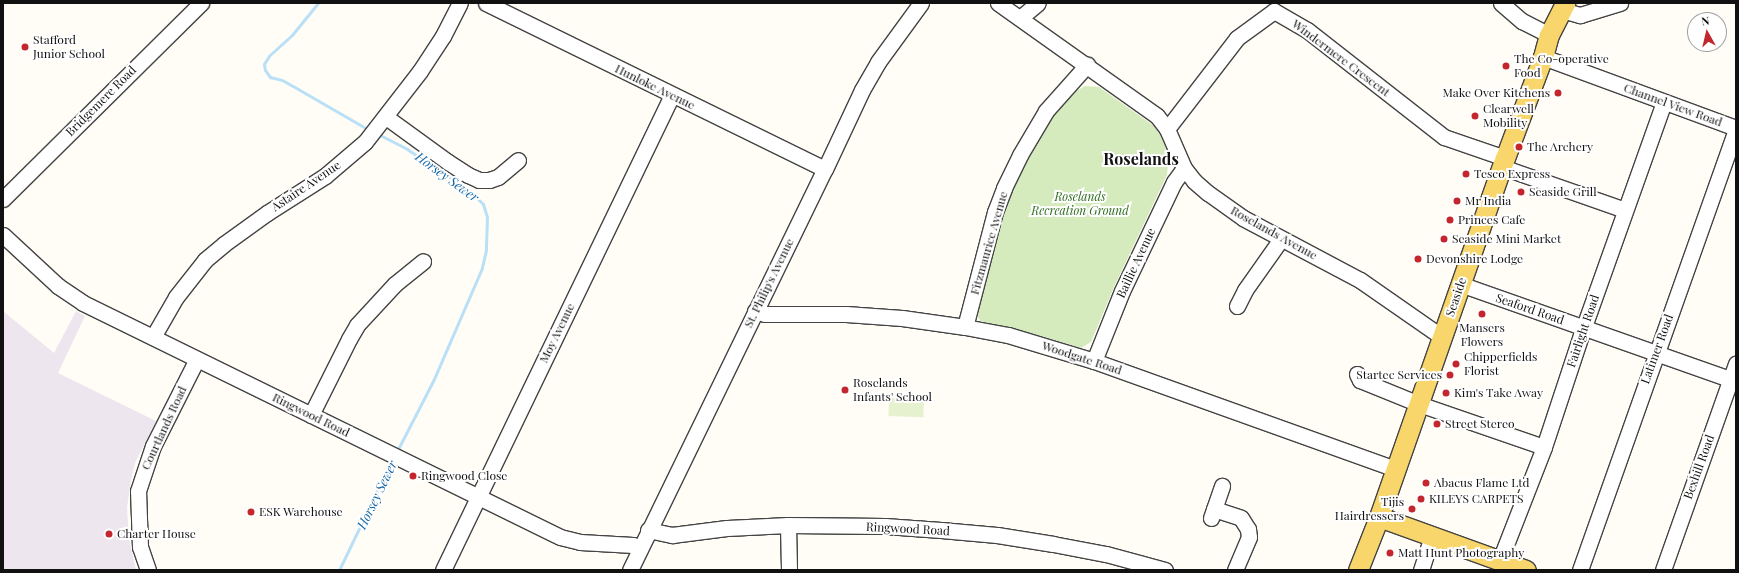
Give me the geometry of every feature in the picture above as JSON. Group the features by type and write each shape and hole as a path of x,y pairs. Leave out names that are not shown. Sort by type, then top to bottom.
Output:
{"main road":[{"name":"Seaside","path":"1358,570 1379,517 1503,163 1543,57 1549,35 1563,6"},
{"path":"1379,517 1526,570"}],"street":[{"name":"Bridgemere Road","path":"3,199 201,3"},
{"name":"Astaire Avenue","path":"153,337 176,297 205,260 224,244 267,213 325,176 365,142 420,71 443,36 460,3"},
{"name":"Hunloke Avenue","path":"486,3 825,169"},
{"name":"St. Philip's Avenue","path":"630,570 648,530 825,169 865,84 878,62 921,3"},
{"name":"Roselands Avenue","path":"998,3 1157,116 1167,128 1184,168 1208,193 1243,218 1360,280 1442,337"},
{"path":"1020,18 1038,3"},
{"path":"1501,3 1522,21 1549,35"},
{"path":"1563,6 1580,15 1620,3"},
{"name":"Windermere Crescent","path":"1167,128 1237,38 1274,11 1306,30 1444,137 1503,163"},
{"name":"Channel View Road","path":"1543,57 1736,129"},
{"name":"Fitzmaurice Avenue","path":"965,326 995,212 1004,188 1046,110 1087,65"},
{"name":"Moy Avenue","path":"443,570 672,95"},
{"name":"Fairlight Road","path":"1500,560 1544,447 1625,210 1664,102"},
{"path":"383,120 468,175 479,180 489,180 498,177 518,160"},
{"name":"Latimer Road","path":"1580,570 1736,129"},
{"path":"1503,163 1625,210"},
{"name":"Baillie Avenue","path":"1094,361 1122,291 1174,182 1184,168"},
{"name":"Ringwood Road","path":"3,235 58,286 83,303 385,452 560,537 580,542 633,545 640,549"},
{"path":"1237,306 1245,290 1281,239"},
{"path":"311,415 357,325 395,284 423,261"},
{"name":"Seaford Road","path":"1460,284 1733,380"},
{"name":"Woodgate Road","path":"755,311 765,314 846,314 902,318 965,326 1016,337 1094,361 1396,469"},
{"name":"Courtlands Road","path":"148,570 140,547 138,491 153,446 197,359"},
{"name":"Bexhill Road","path":"1663,570 1733,380 1736,364"},
{"path":"1357,374 1360,380 1419,404 1544,447"},
{"path":"1222,486 1213,513 1241,518 1246,523 1248,529 1249,536 1235,570"},
{"path":"788,524 789,570"},
{"name":"Ringwood Road","path":"648,530 672,535 727,528 788,524 893,527 997,535 1106,554 1164,570"},
{"path":"1421,570 1432,536"}],"shaded area":[{"path":"3,311 54,353 76,311 85,316 58,373 156,421 135,463 127,508 129,539 136,570 3,570"}],"green space":[{"name":"Roselands Recreation Ground","path":"1085,86 1099,87 1154,126 1161,136 1167,151 1168,163 1167,175 1114,287 1091,342 1081,348 1045,337 981,321 978,318 978,309 989,256 1003,214 1020,174 1037,139 1051,116 1064,101"},
{"path":"889,398 924,399 923,417 888,416"}],"waterway":[{"name":"Horsey Sewer","path":"318,3 292,35 269,56 264,64 265,70 270,77 282,80 369,130"},
{"name":"Horsey Sewer","path":"378,134 407,149 474,195 483,204 487,217 486,250 482,268 433,381 397,451"},
{"name":"Horsey Sewer","path":"339,570 392,460"}],"place":[{"name":"Stafford Junior School","path":"25,47"},
{"name":"The Co-operative Food","path":"1506,66"},
{"name":"Make Over Kitchens","path":"1558,93"},
{"name":"Clearwell Mobility","path":"1475,116"},
{"name":"The Archery","path":"1519,147"},
{"name":"Tesco Express","path":"1466,174"},
{"name":"Seaside Grill","path":"1521,192"},
{"name":"Mr India","path":"1457,201"},
{"name":"Princes Cafe","path":"1450,220"},
{"name":"Seaside Mini Market","path":"1444,239"},
{"name":"Devonshire Lodge","path":"1418,259"},
{"name":"Mansers Flowers","path":"1482,314"},
{"name":"Chipperfields Florist","path":"1456,364"},
{"name":"Startec Services","path":"1450,375"},
{"name":"Roselands Infants' School","path":"845,390"},
{"name":"Kim's Take Away","path":"1446,393"},
{"name":"Street Stereo","path":"1437,424"},
{"name":"Ringwood Close","path":"413,476"},
{"name":"Abacus Flame Ltd","path":"1426,483"},
{"name":"KILEYS CARPETS","path":"1421,499"},
{"name":"Tijis Hairdressers","path":"1412,509"},
{"name":"ESK Warehouse","path":"251,512"},
{"name":"Charter House","path":"109,534"},
{"name":"Matt Hunt Photography","path":"1390,553"}],"district":[{"name":"Roselands","path":"1141,159"}]}
